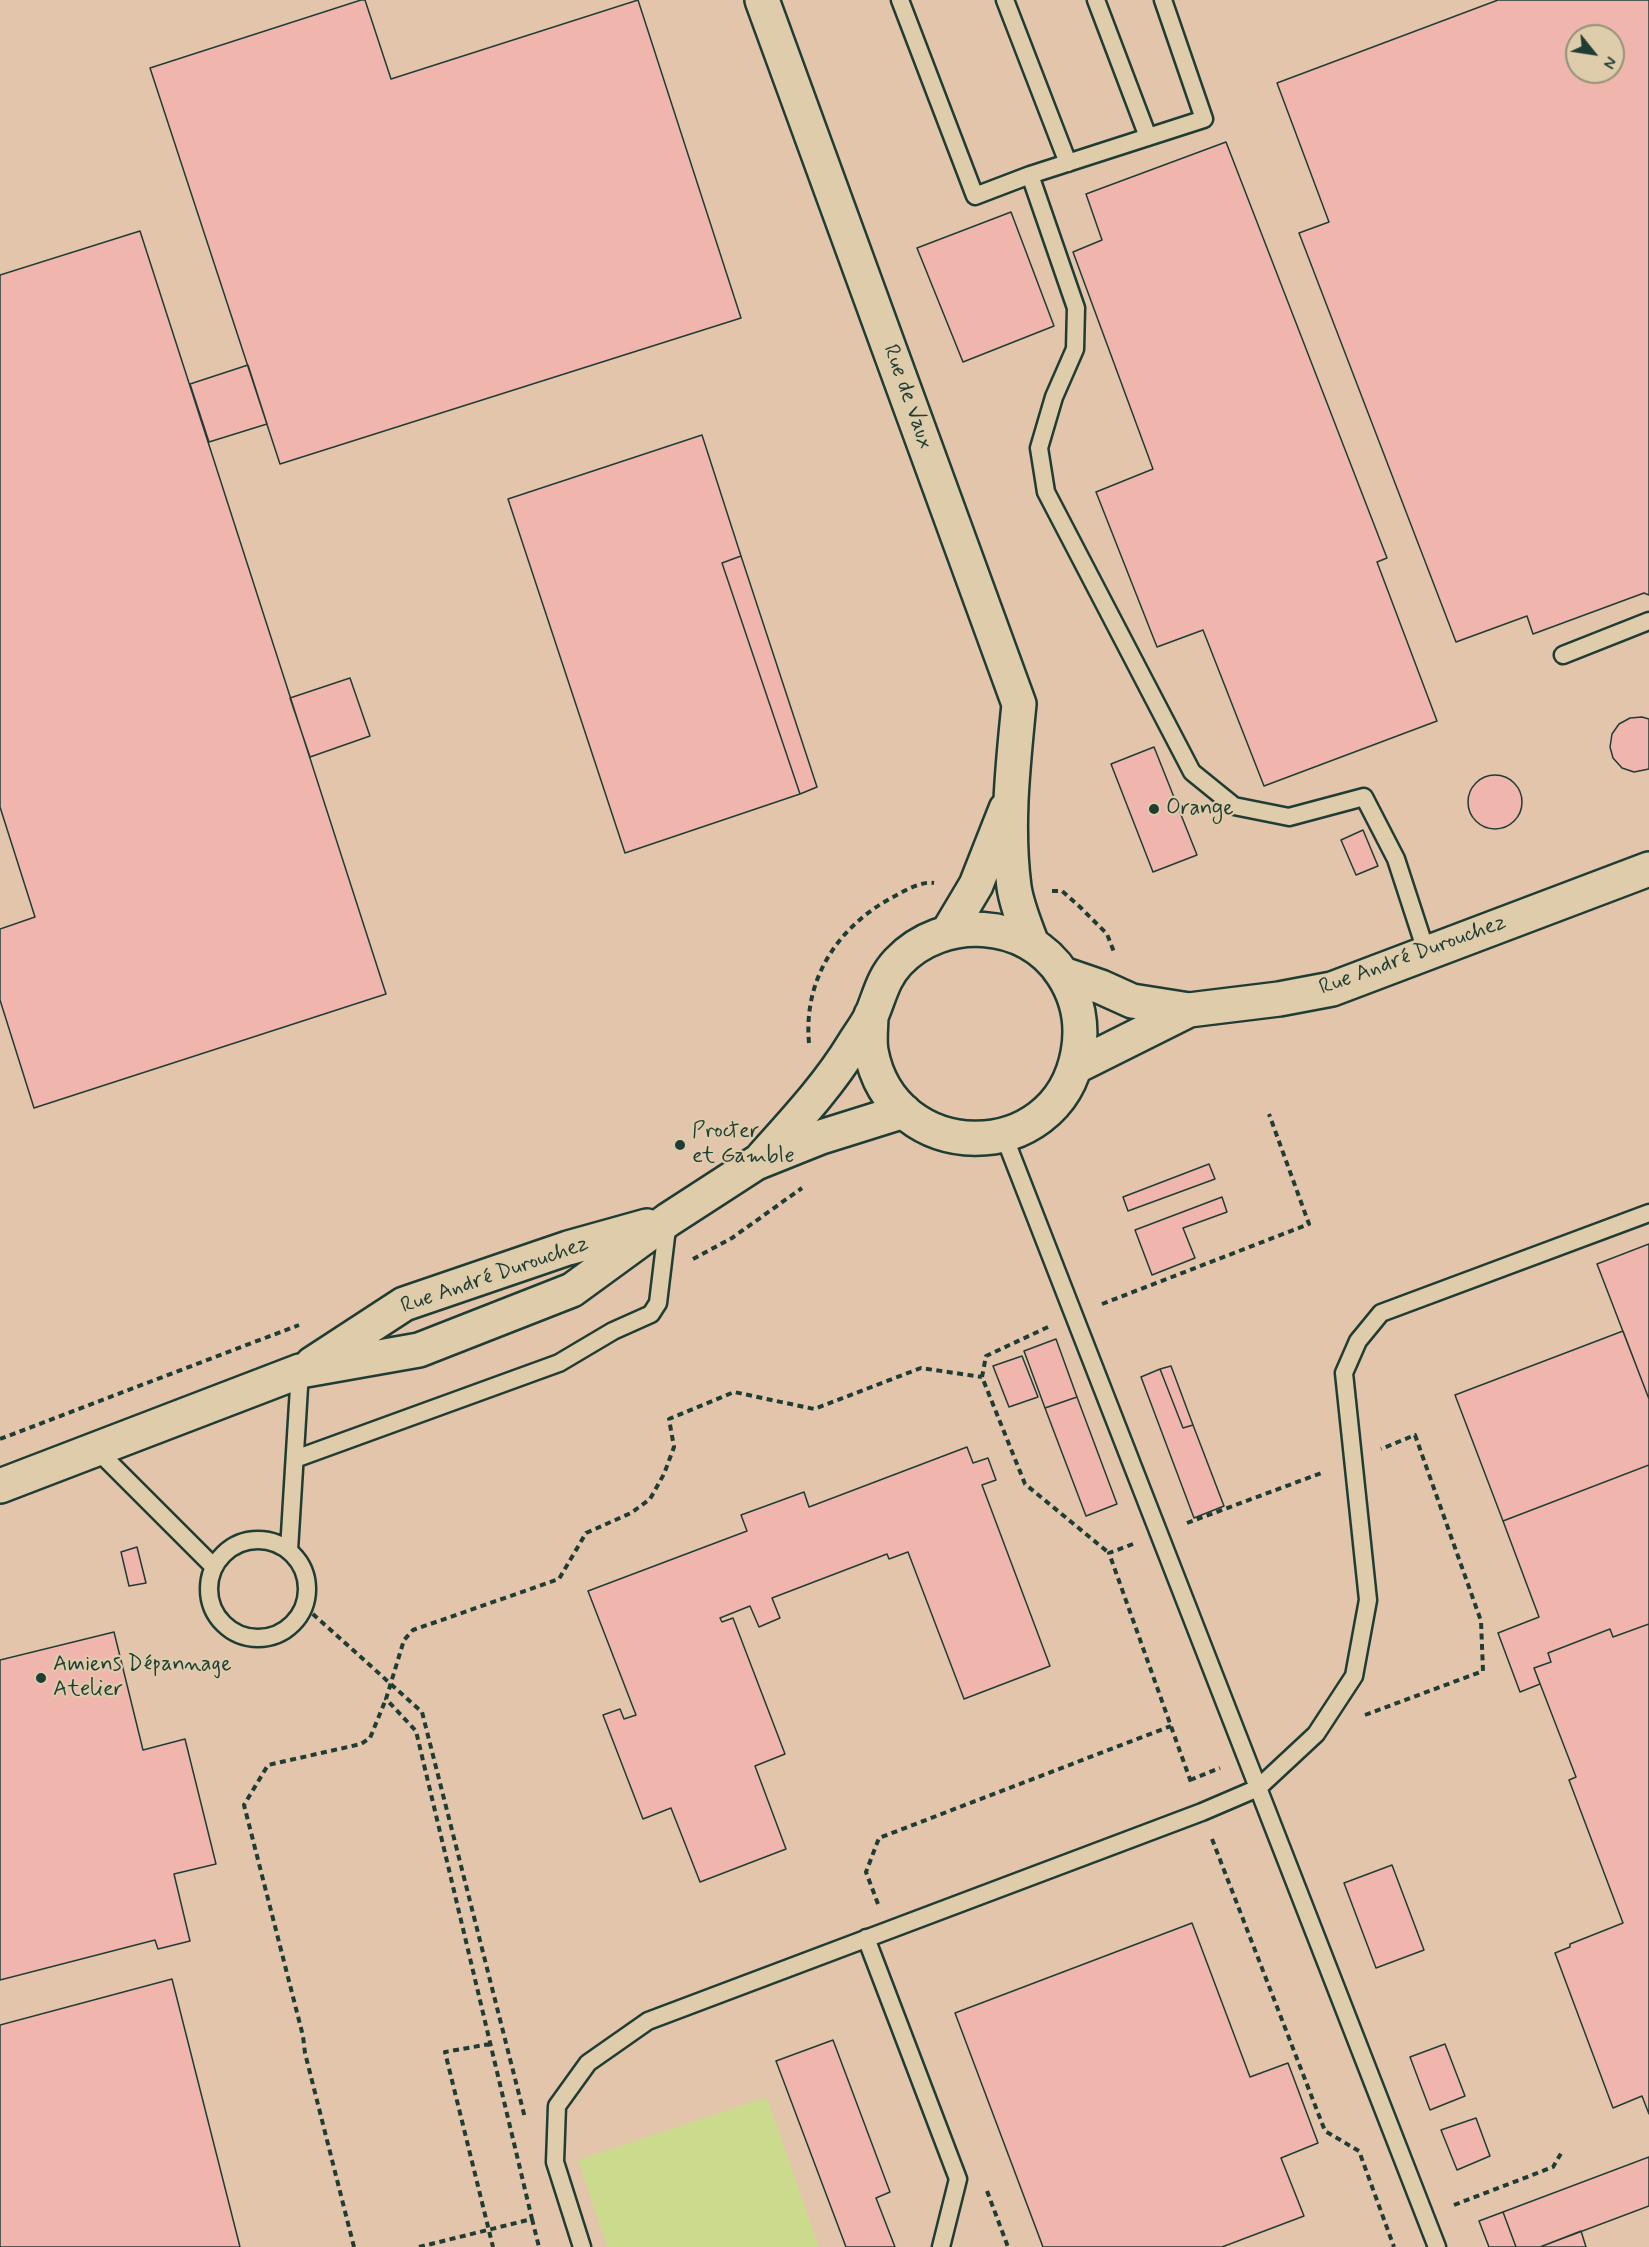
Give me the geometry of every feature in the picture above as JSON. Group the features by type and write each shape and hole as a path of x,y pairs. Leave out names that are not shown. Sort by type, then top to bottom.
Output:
{"main road":[{"name":"Rue de Vaux","path":"762,0 1019,704 1010,799 1014,887 1020,913 1032,944"},
{"name":"Rue de Vaux","path":"948,932 976,885 1010,799"},
{"name":"Rue André Durouchez","path":"1076,1067 1189,1010 1279,999 1332,989 1649,869"},
{"path":"977,928 1006,932 1032,944 1063,974 1077,1004 1081,1036 1076,1067 1059,1098 1035,1121 1004,1136 977,1140 951,1136 925,1127 904,1111 882,1084 871,1050 872,1015 881,986 898,962 920,943 948,932 977,928"},
{"path":"1063,974 1132,1001 1189,1010"},
{"path":"756,1163 830,1080 872,1015"},
{"name":"Rue André Durouchez","path":"0,1486 300,1371 419,1350 572,1290 668,1220 756,1163 822,1137 904,1111"},
{"name":"Rue André Durouchez","path":"300,1371 404,1304 568,1248 668,1220"}],"lane":[{"path":"900,0 975,196 1030,175 1204,118 1163,0"},
{"path":"1005,0 1068,163"},
{"path":"1096,0 1148,137"},
{"path":"1030,175 1076,308 1075,349 1054,397 1039,448 1046,492 1192,772 1234,806 1289,817 1364,797 1396,859 1427,954"},
{"path":"1563,655 1649,621"},
{"path":"1004,1136 1437,2247"},
{"path":"582,2247 555,2162 557,2106 588,2063 648,2021 1202,1812 1258,1788 1316,1734 1354,1676 1368,1600 1344,1373 1358,1341 1381,1313 1649,1213"},
{"path":"295,1459 559,1363 613,1331 651,1314 658,1303 668,1220"},
{"path":"289,1550 300,1371"},
{"path":"96,1449 214,1567"},
{"path":"256,1540 273,1542 289,1550 300,1562 307,1578 308,1596 299,1618 288,1629 273,1637 257,1639 241,1636 226,1627 216,1615 210,1599 209,1582 214,1567 225,1553 240,1544 256,1540"},
{"path":"866,1938 958,2179 941,2247"}],"path":[{"path":"1046,890 1062,891 1107,934 1132,1001"},
{"path":"1109,1553 1025,1484 981,1377 986,1356 1074,1315 1309,1224 1269,1114"},
{"path":"354,2247 244,1805 268,1764 361,1744 370,1738 386,1699 404,1640 413,1630 559,1579 586,1533 632,1513 650,1499 664,1474 674,1447 669,1419 734,1392 814,1409 921,1368 981,1377"},
{"path":"305,1607 422,1712 527,2126"},
{"path":"386,1699 416,1731 539,2247"},
{"path":"490,2044 445,2052 493,2247"},
{"path":"1454,2205 1553,2167 1563,2150"},
{"path":"419,2247 532,2219"}],"shaded area":[{"path":"0,0 1649,0 1649,2247 0,2247"}],"green space":[{"path":"767,2097 819,2247 607,2247 578,2160"}],"building":[{"path":"365,0 391,79 638,0 741,318 280,464 150,68"},
{"path":"1498,0 1649,0 1649,595 1644,593 1533,634 1527,616 1456,642 1299,233 1329,222 1277,83"},
{"path":"1226,142 1387,558 1377,562 1437,721 1264,786 1203,630 1157,647 1096,492 1153,469 1073,252 1102,240 1086,194"},
{"path":"1011,212 1054,326 963,362 917,248"},
{"path":"140,231 386,994 34,1108 0,1000 0,929 35,917 0,807 0,275"},
{"path":"248,365 267,424 209,442 190,384"},
{"path":"702,435 741,556 722,563 800,794 625,853 508,499"},
{"path":"741,556 817,787 800,794 722,563"},
{"path":"350,678 370,736 310,757 290,698"},
{"path":"1630,718 1649,719 1649,769 1634,772 1622,768 1613,758 1610,747 1612,734 1619,724"},
{"name":"Orange","path":"1154,747 1197,855 1153,872 1111,764"},
{"path":"1490,775 1500,775 1510,779 1518,787 1522,802 1518,817 1510,825 1500,829 1490,829 1480,825 1472,817 1468,807 1468,797 1472,787 1480,779"},
{"path":"1363,830 1378,866 1356,875 1341,840"},
{"path":"1209,1164 1215,1179 1128,1211 1123,1197"},
{"path":"1222,1197 1227,1212 1183,1228 1195,1258 1152,1275 1135,1230"},
{"path":"1649,1244 1649,1399 1597,1264"},
{"path":"1623,1331 1649,1399 1649,1465 1503,1521 1455,1395"},
{"path":"1056,1339 1077,1397 1045,1408 1024,1351"},
{"path":"1022,1356 1038,1397 1009,1407 993,1366"},
{"path":"1171,1366 1193,1425 1183,1428 1160,1369"},
{"path":"1160,1369 1183,1428 1193,1425 1224,1506 1194,1518 1141,1377"},
{"path":"1077,1397 1117,1504 1086,1516 1045,1408"},
{"path":"967,1447 973,1463 988,1458 996,1480 982,1485 1050,1666 964,1699 908,1552 889,1559 887,1554 772,1598 780,1618 759,1627 750,1606 720,1618 722,1622 733,1618 785,1754 755,1766 786,1849 700,1882 671,1808 643,1819 603,1715 620,1709 624,1719 636,1715 588,1591 747,1531 741,1515 804,1492 809,1507"},
{"path":"1649,1465 1649,1624 1613,1637 1610,1629 1548,1653 1551,1662 1534,1668 1540,1684 1520,1692 1498,1633 1539,1617 1503,1521"},
{"path":"137,1547 146,1583 129,1586 121,1552"},
{"path":"1649,1624 1649,2114 1642,2096 1613,2108 1555,1953 1570,1947 1570,1944 1623,1923 1569,1780 1576,1777 1534,1668 1551,1662 1548,1653 1610,1629 1613,1637"},
{"path":"114,1632 143,1750 185,1739 216,1864 174,1874 190,1941 158,1949 155,1940 0,1980 0,1660"},
{"path":"1392,1865 1424,1950 1376,1968 1344,1883"},
{"path":"1192,1923 1250,2077 1288,2063 1318,2143 1281,2158 1304,2216 1222,2247 1043,2247 955,2013"},
{"path":"172,1979 240,2247 0,2247 0,2025"},
{"path":"833,2040 890,2192 876,2198 895,2247 846,2247 776,2061"},
{"path":"1445,2044 1465,2096 1430,2110 1410,2057"},
{"path":"1476,2118 1490,2156 1457,2170 1441,2130"},
{"path":"1649,2157 1649,2206 1540,2247 1516,2247 1503,2212"},
{"path":"1503,2212 1516,2247 1489,2247 1479,2221"},
{"path":"1581,2231 1586,2247 1540,2247"}],"place":[{"name":"Orange","path":"1154,809"},
{"name":"Procter et Gamble","path":"680,1145"},
{"name":"Amiens Dépannage Atelier","path":"41,1678"}]}
